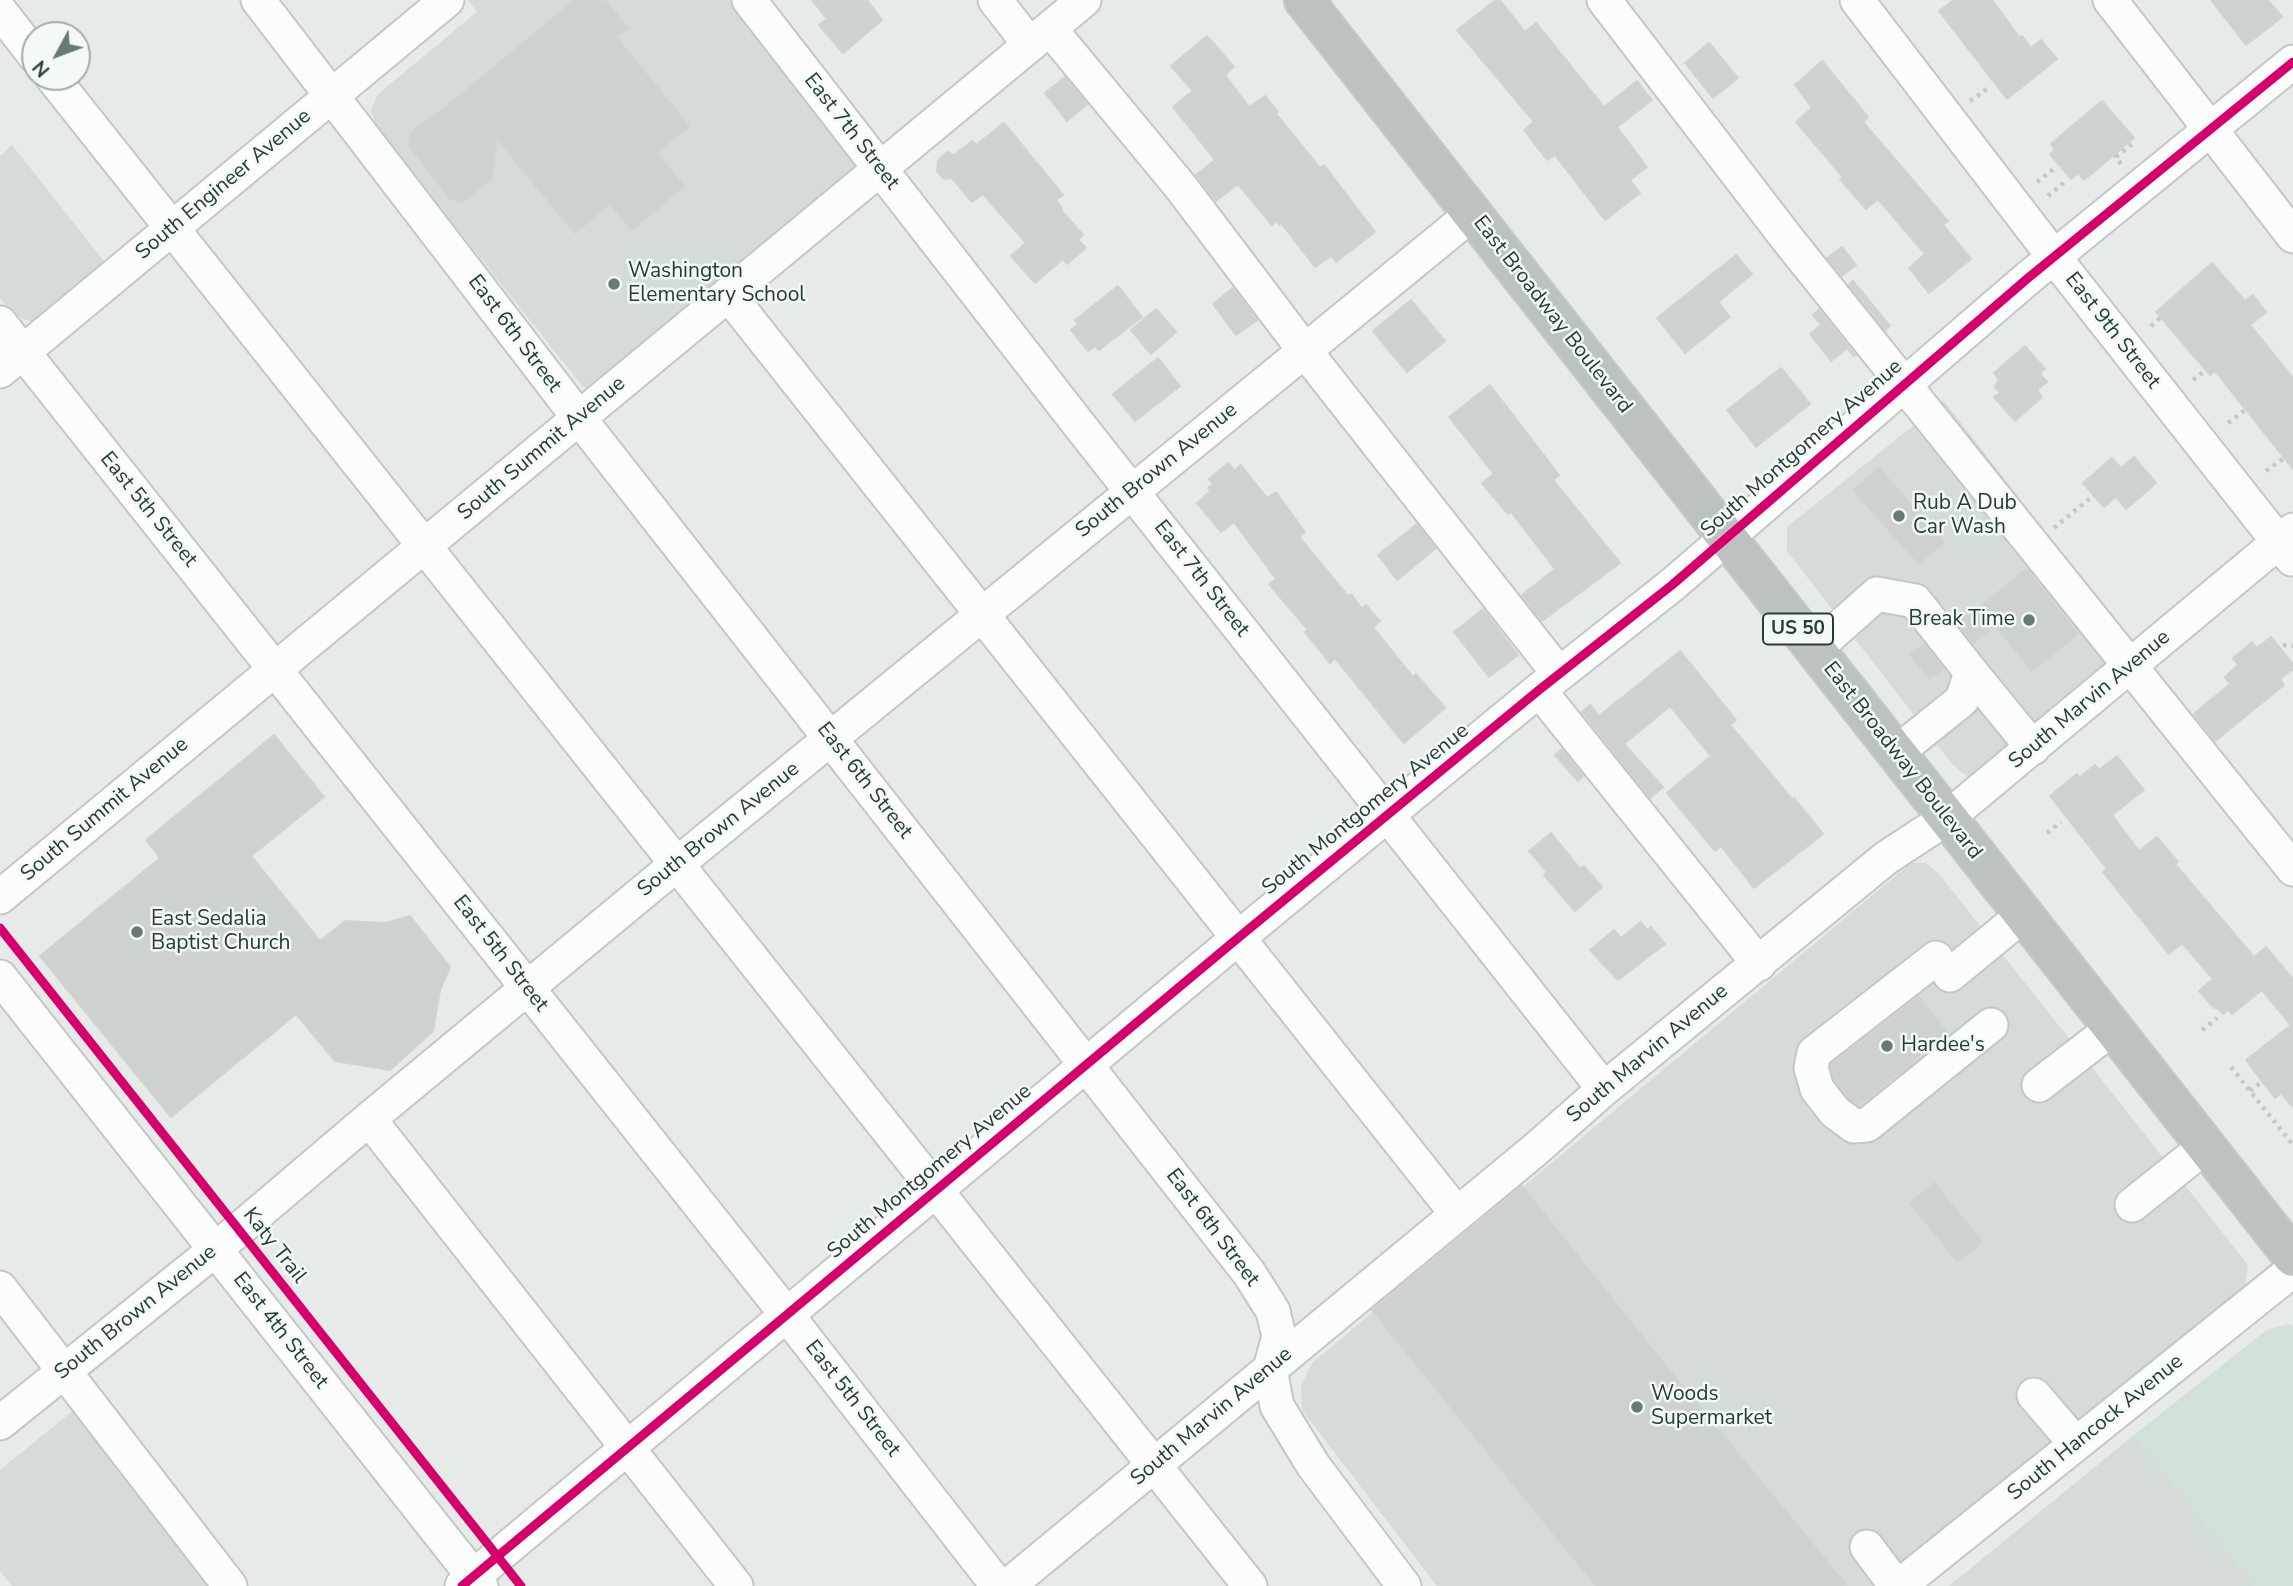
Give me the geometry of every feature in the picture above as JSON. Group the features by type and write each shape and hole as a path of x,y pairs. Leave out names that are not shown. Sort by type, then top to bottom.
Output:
{"highway":[{"name":"East Broadway Boulevard","path":"1304,0 2293,1257"}],"street":[{"name":"East 6th Street","path":"258,0 579,418 1249,1273 1273,1311 1279,1336 1270,1369 1277,1406 1313,1465 1404,1586"},
{"name":"South Engineer Avenue","path":"11,361 447,0"},
{"name":"East 7th Street","path":"749,0 1386,816 1604,1089"},
{"path":"995,0 1040,37 1180,187 1305,351 1759,964"},
{"name":"South Summit Avenue","path":"0,897 1084,0"},
{"path":"1604,0 1789,241 2293,869"},
{"name":"East 9th Street","path":"1857,0 2054,257 2288,544"},
{"path":"2110,0 2293,236"},
{"path":"0,11 21,38"},
{"name":"South Montgomery Avenue","path":"472,1583 786,1315 1238,938 1727,538 2054,257 2293,62"},
{"path":"63,91 1250,1586"},
{"name":"South Brown Avenue","path":"0,1423 216,1250 369,1119 677,864 1472,214"},
{"path":"728,294 1457,1214"},
{"name":"East 5th Street","path":"0,323 11,361 275,670 998,1586"},
{"name":"South Marvin Avenue","path":"1008,1586 1536,1149 1604,1089 1886,858 1947,818 2132,666 2288,544"},
{"path":"1815,649 1877,594 1915,601 2033,748"},
{"path":"1896,753 1962,700 1971,672"},
{"path":"1991,1025 1867,1125 1854,1126 1835,1112 1817,1088 1811,1068 1814,1053 2024,915"},
{"name":"East 4th Street","path":"0,977 216,1250 472,1583"},
{"path":"2039,1085 2113,1028"},
{"path":"369,1119 737,1586"},
{"path":"2132,1205 2206,1146"},
{"name":"South Hancock Avenue","path":"1897,1586 2293,1270"},
{"path":"0,1288 230,1586"},
{"path":"2034,1395 2076,1444"},
{"path":"1867,1547 1897,1586"}],"path":[{"path":"2124,167 2116,157 2132,144"},
{"path":"2037,182 2055,168"},
{"path":"2048,196 2066,181"},
{"path":"2151,326 2161,317"},
{"path":"2193,380 2206,370"},
{"path":"2228,423 2249,407"},
{"path":"2266,471 2284,458"},
{"path":"2054,528 2094,495"},
{"path":"2283,645 2293,646"},
{"path":"2047,834 2061,822"},
{"path":"2202,1030 2217,1018"},
{"path":"2231,1067 2293,1145"},
{"path":"2250,1091 2260,1083"}],"shaded area":[{"name":"Washington Elementary School","path":"468,0 731,0 853,154 855,170 595,391 583,387 377,128 371,111 378,94 477,12"},
{"path":"12,145 110,269 34,323 14,315 0,298 0,156"},
{"path":"1944,401 2140,654 1988,776 1968,777 1952,764 1787,551 1787,527"},
{"path":"1911,863 1926,863 1939,874 2248,1265 2245,1287 1890,1586 1437,1586 1302,1410 1301,1386 1312,1363"},
{"path":"96,1392 245,1586 12,1586 0,1571 0,1470"},
{"path":"2134,1435 2254,1586 1949,1586"}],"green space":[{"path":"2289,1324 2293,1327 2293,1586 2254,1586 2134,1435 2268,1329"}],"building":[{"name":"Washington Elementary School","path":"575,0 605,0 628,28 616,37 689,126 657,153 684,186 632,230 610,204 575,233 497,139 492,178 463,202 450,199 409,146 410,133 442,110"},
{"path":"812,0 867,0 882,20 843,53 819,25 827,19"},
{"path":"1496,0 1500,0 1525,32 1536,23 1604,107 1637,81 1652,100 1617,127 1647,167 1630,180 1640,193 1605,220 1555,155 1547,160 1524,130 1534,122 1457,30"},
{"path":"1954,0 1992,0 2020,38 2022,36 2031,48 2041,40 2057,59 2007,99 1939,11"},
{"path":"2211,0 2268,0 2282,17 2246,45"},
{"path":"1207,36 1234,67 1225,75 1249,107 1265,96 1278,112 1276,114 1320,168 1324,165 1375,232 1336,262 1331,256 1315,267 1281,223 1279,225 1276,221 1272,225 1238,184 1216,201 1196,175 1215,160 1173,107 1193,91 1171,66"},
{"path":"1709,43 1738,78 1713,98 1685,63"},
{"path":"1822,61 1868,117 1863,122 1948,221 1943,225 1971,259 1929,293 1909,268 1925,254 1878,199 1866,209 1840,179 1843,177 1796,122 1812,108 1795,85"},
{"path":"1065,77 1087,104 1067,121 1045,93"},
{"path":"2102,101 2134,138 2084,180 2078,173 2071,179 2050,154 2055,150 2051,144"},
{"path":"1004,123 1063,195 1056,200 1061,210 1083,235 1078,240 1086,248 1067,264 1063,259 1035,283 1011,256 1026,243 983,194 972,202 952,178 944,179 937,171 938,160 947,152 954,155 972,141 976,145"},
{"path":"1842,247 1856,265 1842,276 1827,258"},
{"path":"1736,255 1752,274 1718,302 1730,317 1685,353 1657,318"},
{"path":"2212,263 2245,301 2253,295 2266,312 2250,325 2293,378 2293,469 2215,371 2210,375 2156,312"},
{"path":"1853,281 1890,326 1885,330 1849,285"},
{"path":"1118,286 1142,317 1099,350 1095,346 1088,351 1071,330 1078,324 1075,320"},
{"path":"1233,288 1257,320 1236,335 1213,304"},
{"path":"1411,300 1445,341 1407,372 1373,331"},
{"path":"1156,309 1176,332 1151,354 1131,330"},
{"path":"1819,309 1854,356 1847,348 1831,361 1810,334 1821,325 1813,315"},
{"path":"2025,346 2045,369 2040,374 2047,382 2037,390 2042,397 2015,421 1994,397 2000,393 1995,387 1999,380 1994,373"},
{"path":"1158,358 1180,386 1135,421 1113,394"},
{"path":"1781,368 1810,404 1756,447 1727,410"},
{"path":"1490,385 1559,475 1553,480 1620,563 1542,621 1522,595 1555,569 1511,512 1508,514 1482,483 1494,474 1449,417"},
{"path":"2134,457 2156,483 2126,509 2116,497 2104,507 2083,483 2112,458 2121,468"},
{"path":"1228,463 1235,471 1241,465 1267,498 1276,492 1305,532 1299,537 1348,596 1351,594 1362,609 1366,605 1380,621 1373,627 1413,677 1416,674 1445,708 1404,743 1335,658 1330,663 1305,632 1308,630 1269,584 1276,579 1234,522 1221,532 1197,503 1211,491 1208,488 1213,484 1209,479"},
{"name":"Rub A Dub Car Wash","path":"1879,468 1944,542 1919,564 1853,490"},
{"path":"1417,524 1436,548 1397,580 1378,555"},
{"name":"Break Time","path":"2026,569 2078,634 2032,671 1995,625 1973,643 1954,619 1963,611 1968,617"},
{"path":"1483,609 1518,655 1489,677 1454,632"},
{"path":"2271,637 2293,664 2293,669 2280,679 2284,685 2215,741 2194,714 2230,684 2225,677 2238,665 2233,658 2252,642 2257,648"},
{"path":"1924,644 1943,668 1930,679 1910,655"},
{"path":"1680,651 1736,720 1730,725 1823,834 1754,888 1721,846 1715,851 1667,793 1711,756 1670,706 1624,744 1663,787 1650,798 1582,712 1590,705 1599,716"},
{"name":"East Sedalia Baptist Church","path":"274,735 324,797 251,856 320,941 345,921 386,923 410,916 450,967 440,990 433,1031 390,1070 335,1061 296,1014 171,1117 40,956 160,858 146,840"},
{"path":"1562,749 1583,776 1578,781 1555,755"},
{"path":"2117,756 2144,790 2112,815 2139,851 2157,837 2178,862 2175,864 2254,957 2266,947 2293,979 2293,1107 2281,1093 2275,1098 2246,1060 2291,1025 2262,990 2232,1014 2228,1009 2223,1014 2214,1008 2199,991 2213,979 2182,943 2169,954 2103,872 2107,869 2050,796 2077,774 2079,778 2095,765 2099,770"},
{"path":"1551,833 1580,869 1584,866 1602,887 1575,911 1544,875 1547,872 1529,851"},
{"path":"1641,922 1647,930 1651,927 1665,944 1618,980 1590,950 1614,930 1621,938"},
{"name":"Hardee's","path":"1918,997 1947,1032 1913,1060 1914,1062 1858,1105 1834,1080 1831,1064"},
{"path":"1934,1183 1982,1242 1958,1262 1910,1203"},
{"path":"1522,1186 1847,1586 1596,1586 1372,1310"}],"cycle path":[{"path":"462,1586 1238,938 1539,690 1672,585 2028,278 2293,62"},
{"name":"Katy Trail","path":"0,928 521,1586"}],"place":[{"name":"Washington Elementary School","path":"614,284"},
{"name":"Rub A Dub Car Wash","path":"1899,516"},
{"name":"Break Time","path":"2029,620"},
{"name":"East Sedalia Baptist Church","path":"137,932"},
{"name":"Hardee's","path":"1887,1046"},
{"name":"Woods Supermarket","path":"1637,1407"}]}
